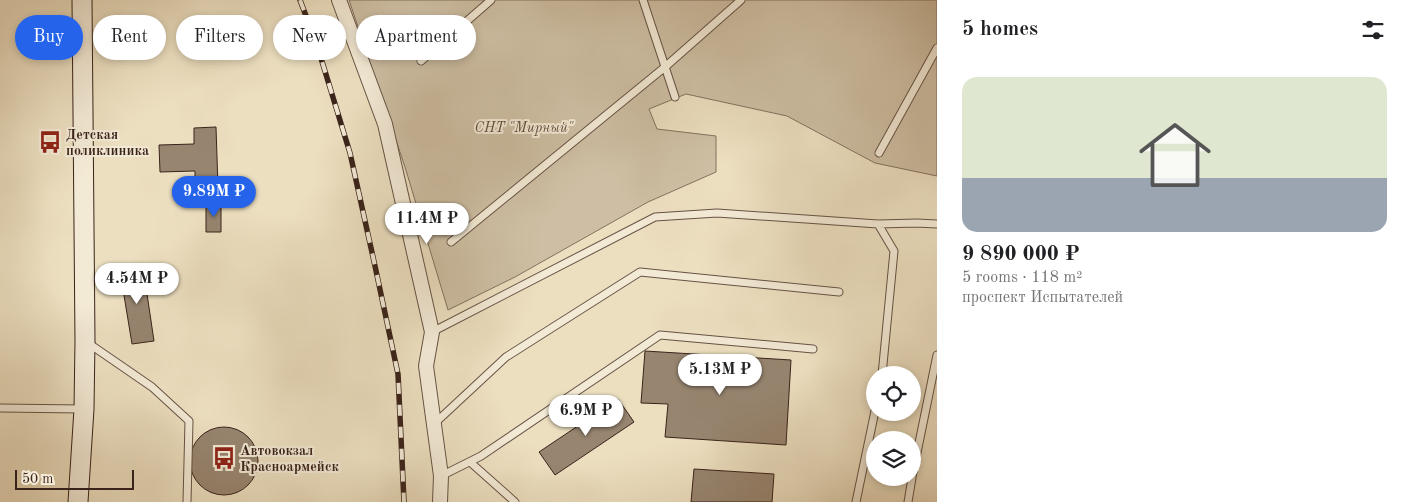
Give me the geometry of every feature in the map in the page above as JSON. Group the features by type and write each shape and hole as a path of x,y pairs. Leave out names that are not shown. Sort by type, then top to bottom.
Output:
{"main road":[{"path":"78,502 84,409 85,341 82,0"}],"street":[{"path":"339,0 384,124 432,332 426,366 441,476 440,502"}],"lane":[{"path":"421,62 491,0"},
{"path":"643,0 675,97"},
{"path":"451,242 665,67 741,0"},
{"path":"879,153 937,48"},
{"path":"432,332 655,217 717,213 878,224 917,222 937,224"},
{"path":"878,224 894,250 883,366"},
{"path":"434,424 506,357 640,272 839,292"},
{"path":"441,476 481,456 660,335 812,349"},
{"path":"85,341 152,387 189,421 187,502"},
{"path":"921,433 937,355"},
{"path":"0,408 84,409"},
{"path":"856,502 873,421"},
{"path":"470,462 515,502"},
{"path":"908,502 911,486"}],"green space":[{"name":"СНТ \"Мирный\"","path":"349,0 937,0 937,176 875,163 787,116 686,94 649,109 657,129 716,136 716,172 648,202 515,277 448,310 405,167 369,60 476,60 476,15 356,15 356,21"}],"building":[{"path":"216,127 218,187 195,187 195,171 160,172 159,145 194,144 194,128"},
{"path":"206,204 221,204 221,232 206,232"},
{"path":"143,267 154,341 132,344 120,271"},
{"path":"645,351 791,360 786,445 665,437 668,404 641,403"},
{"path":"618,399 634,422 555,475 539,452"},
{"name":"Автовокзал Красноармейск","path":"224,427 237,430 248,437 255,448 258,461 255,474 248,485 237,492 224,495 211,492 200,485 193,474 190,461 193,448 200,437 211,430"},
{"path":"694,469 774,474 772,502 691,502"}],"railway":[{"path":"300,0 317,45 350,153 398,374 404,502"}],"place":[{"name":"Детская поликлиника","path":"50,142"},
{"name":"Автовокзал Красноармейск","path":"224,458"}]}
